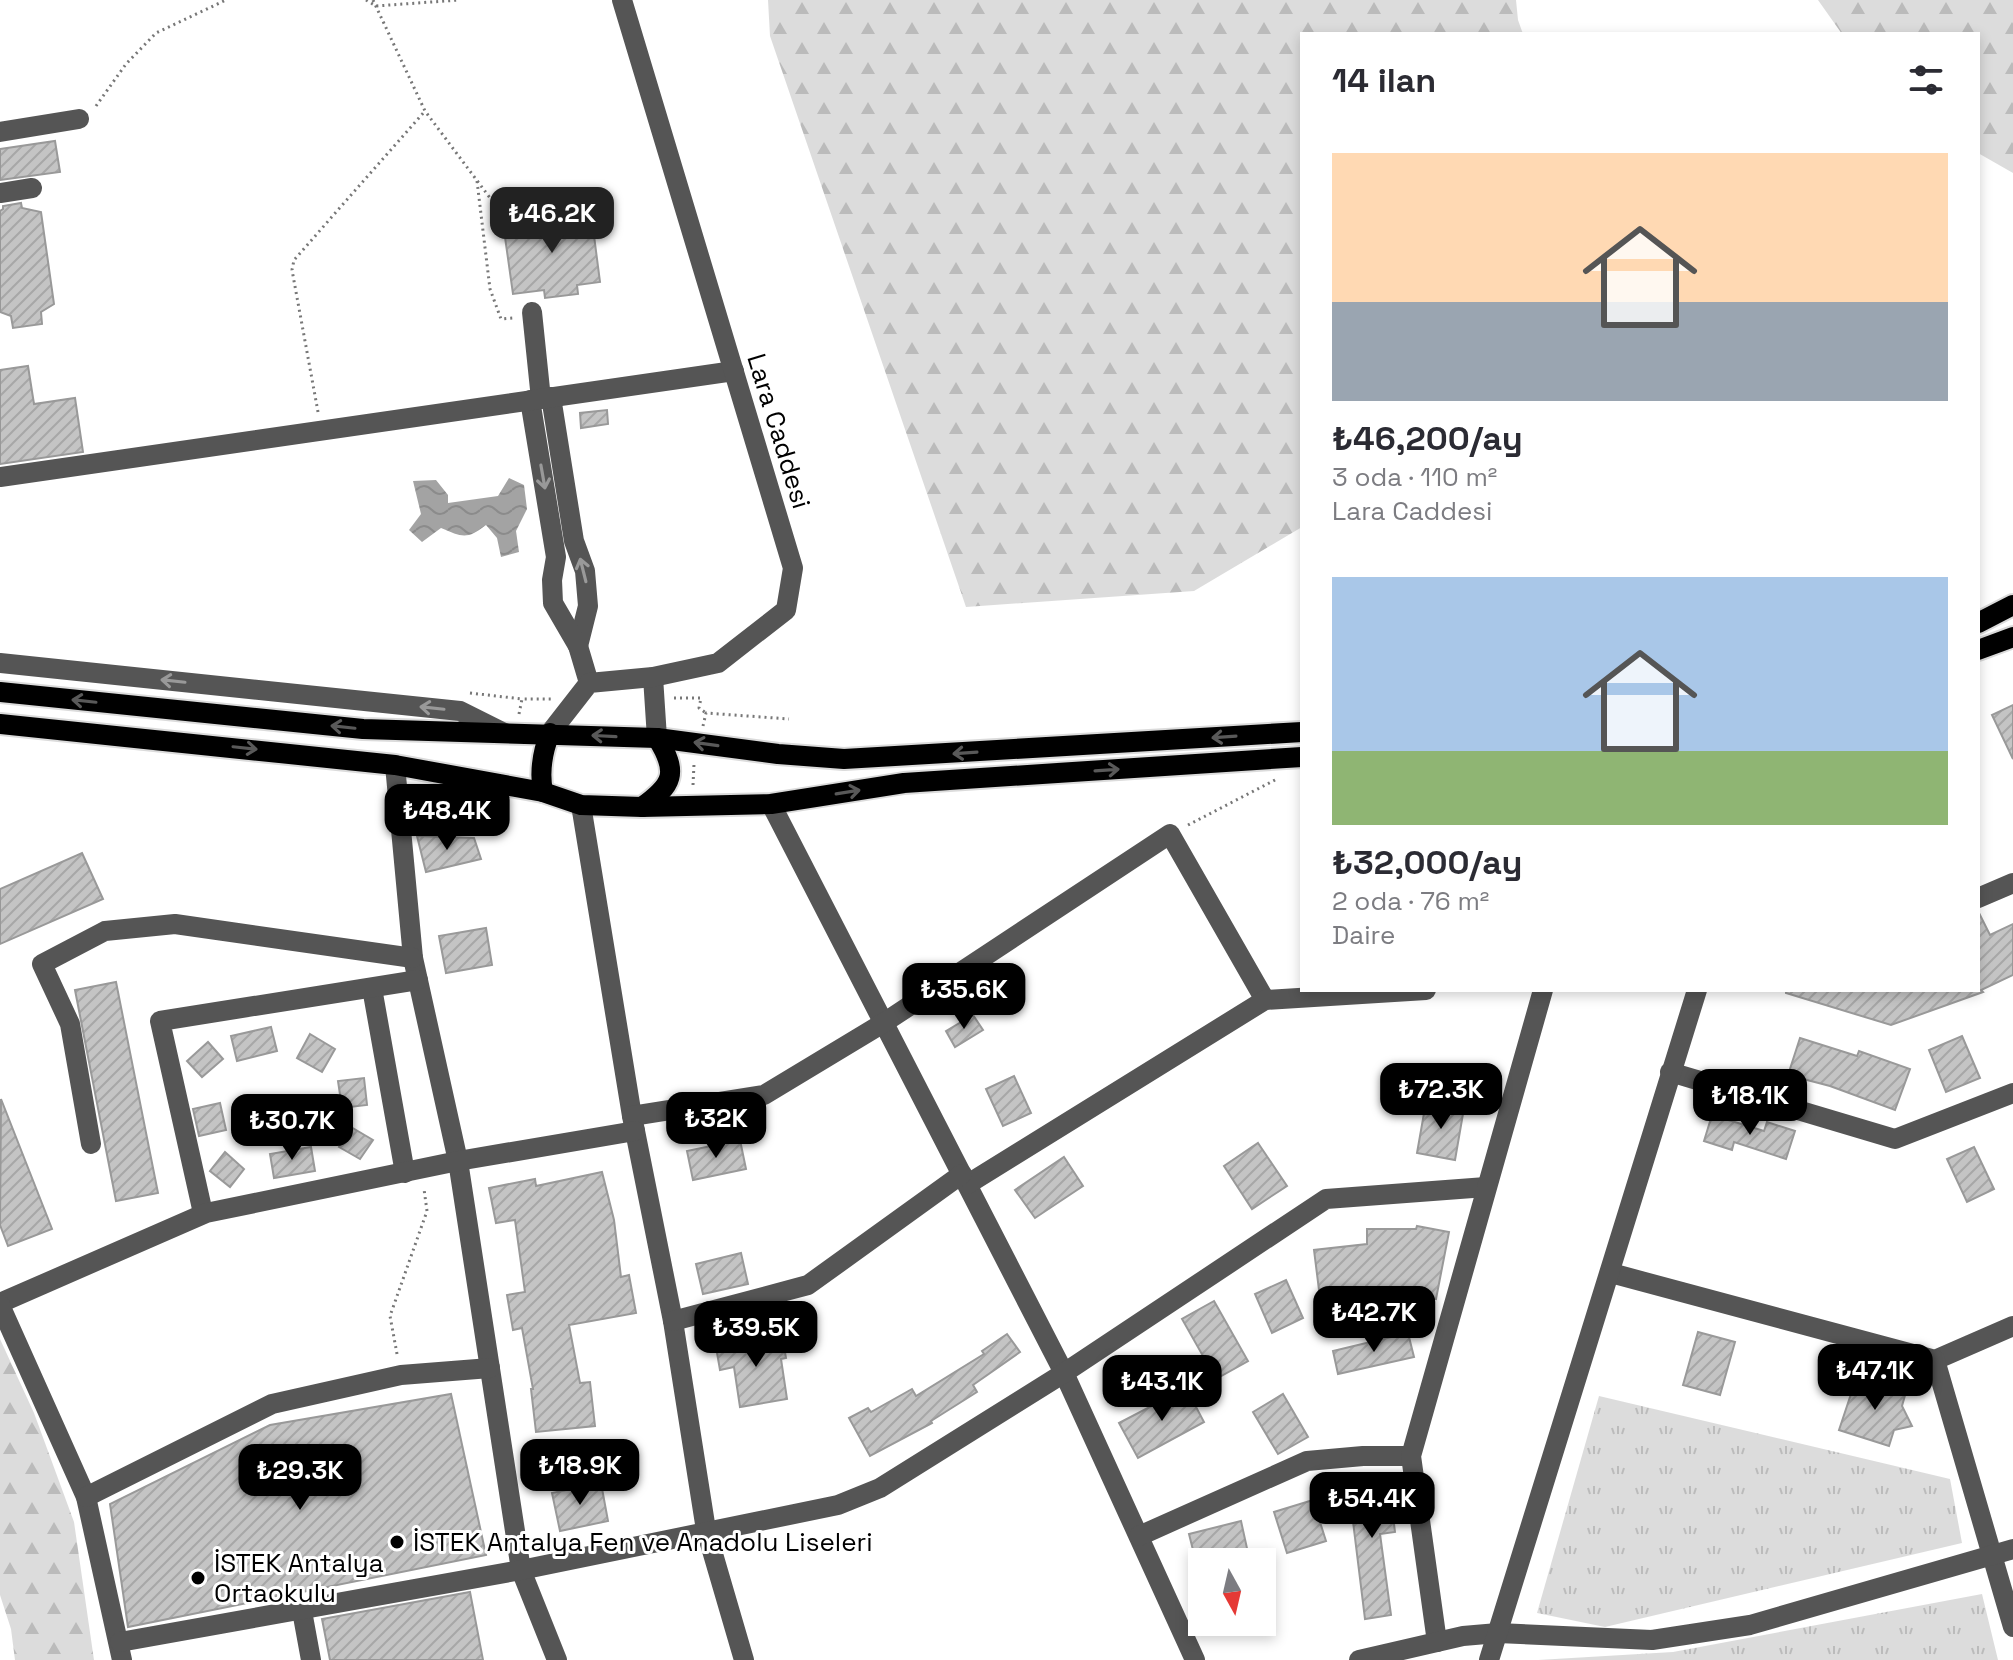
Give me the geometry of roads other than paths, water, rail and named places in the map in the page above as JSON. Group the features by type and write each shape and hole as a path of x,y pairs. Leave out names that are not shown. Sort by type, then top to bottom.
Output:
{"main road":[{"path":"1980,622 2013,605"},
{"path":"1980,649 2013,637"},
{"path":"0,692 363,729 657,738 844,759 1300,732"},
{"path":"0,724 395,765 543,792 581,805 642,807 771,804 904,783 1295,765"},
{"path":"543,792 541,761 550,733"},
{"path":"642,807 664,791 670,776 669,756 657,738"}],"street":[{"name":"Lara Caddesi","path":"589,683 653,677 718,663 786,610 793,568 622,0"},
{"path":"0,132 79,119"},
{"path":"0,193 32,188"},
{"path":"532,314 556,557 552,580 553,603 578,646 589,683 550,733"},
{"path":"0,477 734,371"},
{"path":"541,399 574,541 585,571 588,606 578,646"},
{"path":"0,663 460,711 504,733"},
{"path":"653,677 657,738"},
{"path":"395,765 413,958 458,1161 521,1570 557,1660"},
{"path":"771,804 1064,1373 1195,1660"},
{"path":"581,805 634,1124 673,1321 706,1530 744,1660"},
{"path":"1265,1000 1170,834 885,1022 764,1095 203,1213 0,1304 86,1497 121,1651 302,1611 838,1505 880,1488 1064,1373 1326,1199 1486,1187"},
{"path":"1980,897 2013,883"},
{"path":"91,1144 70,1024 42,964 105,931 175,924 413,958"},
{"path":"203,1213 160,1021 418,980"},
{"path":"372,988 413,1171"},
{"path":"673,1321 808,1285 965,1179 1265,1000 1394,992"},
{"path":"1437,1642 1411,1456 1542,992"},
{"path":"1489,1660 1696,992"},
{"path":"1670,1072 1895,1139 2013,1093"},
{"path":"1611,1273 1935,1360 2013,1326"},
{"path":"1935,1360 2004,1552 2013,1627"},
{"path":"86,1497 272,1404 401,1375 490,1368"},
{"path":"1139,1536 1307,1461 1411,1456"},
{"path":"1359,1660 1463,1636 1498,1633 1652,1640 1722,1630 1750,1625 2004,1552"},
{"path":"302,1611 311,1660"}],"water":[{"path":"509,478 524,485 527,509 516,531 519,552 501,557 497,538 486,525 464,536 441,528 422,542 409,530 421,514 413,481 436,480 448,495 448,503 498,496"}],"place":[{"name":"İSTEK Antalya Fen ve Anadolu Liseleri","path":"397,1542"},
{"name":"İSTEK Antalya Ortaokulu","path":"198,1578"}]}
